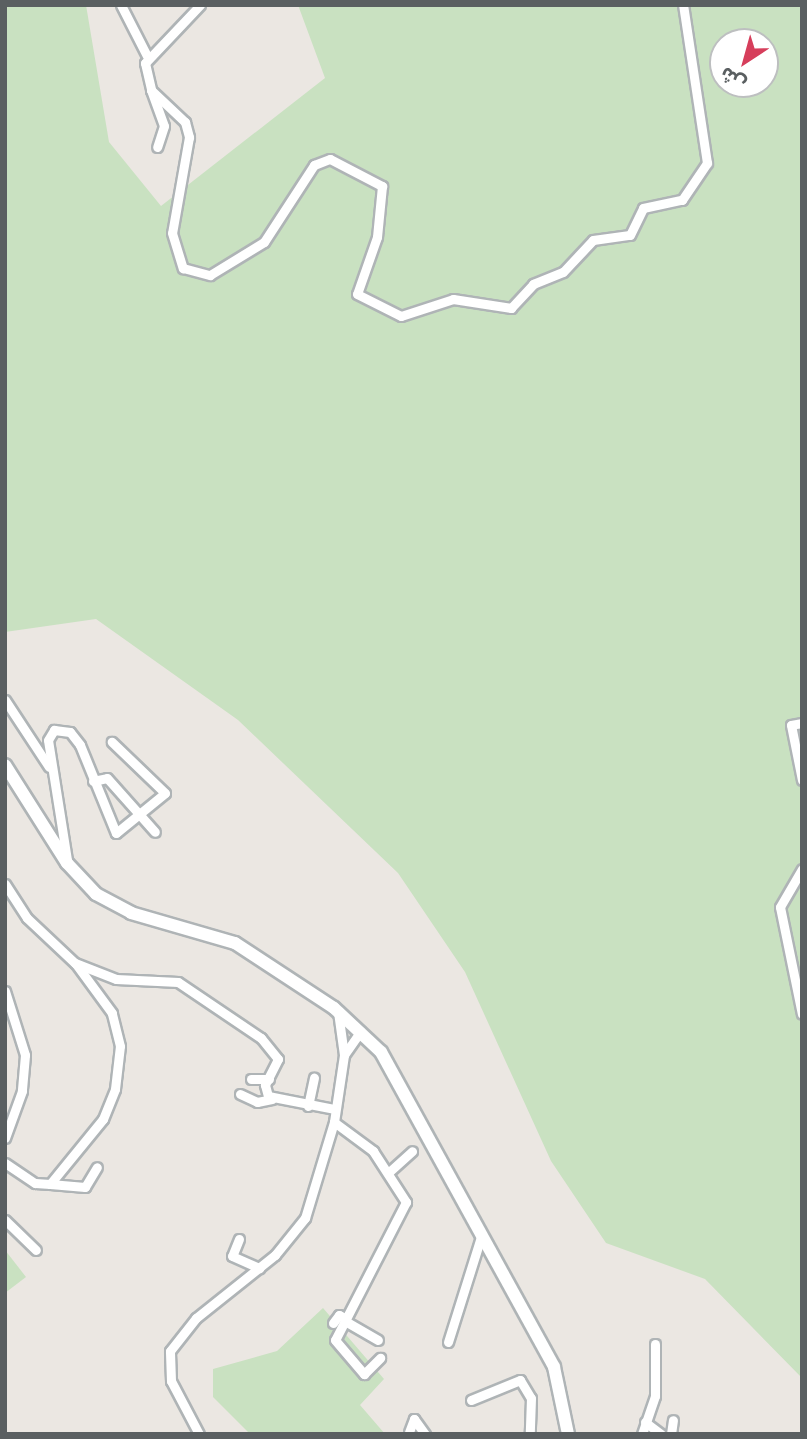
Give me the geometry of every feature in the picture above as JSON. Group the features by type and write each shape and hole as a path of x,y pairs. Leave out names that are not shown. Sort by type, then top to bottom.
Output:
{"street":[{"path":"121,5 147,56 151,90 164,126 157,147"},
{"path":"147,56 200,5"},
{"path":"151,90 185,122 189,136 172,233 183,268 192,274 218,272 274,234 314,165 330,159 383,187 377,237 357,294 365,302 401,316 453,299 511,308 533,284 564,272 593,240 629,235 643,208 674,206 703,176 707,163 683,5"},
{"path":"5,700 36,738 53,778"},
{"path":"802,723 791,725 802,780"},
{"path":"67,863 48,740 59,729 75,737 116,833 163,796 163,788 112,742"},
{"path":"5,765 67,863 107,902 235,943 338,1012 361,1031 395,1072 481,1237 554,1367 568,1434"},
{"path":"93,781 107,778 142,812 155,832"},
{"path":"802,869 780,906 802,1014"},
{"path":"5,884 27,918 75,963 111,1013 120,1045 116,1082 103,1119 50,1184"},
{"path":"75,963 116,979 178,982 202,994 274,1049 278,1064 265,1088 272,1098"},
{"path":"5,991 24,1055 22,1091 5,1139"},
{"path":"199,1434 171,1381 170,1351 196,1318 259,1268 305,1218 334,1122 344,1055 338,1012"},
{"path":"344,1055 361,1031"},
{"path":"251,1079 269,1079"},
{"path":"308,1106 314,1079"},
{"path":"240,1094 257,1102 272,1098 308,1106 334,1108"},
{"path":"334,1122 389,1172 406,1202 335,1340 361,1373 368,1375 380,1357"},
{"path":"389,1172 412,1151"},
{"path":"5,1163 35,1183 85,1187 97,1167"},
{"path":"5,1220 36,1250"},
{"path":"448,1342 481,1237"},
{"path":"239,1239 232,1256 259,1268"},
{"path":"333,1322 339,1315 378,1340"},
{"path":"642,1434 655,1396 655,1344"},
{"path":"471,1400 520,1380 531,1398 530,1434"},
{"path":"410,1432 414,1419 425,1434"},
{"path":"671,1434 673,1419"},
{"path":"645,1422 661,1434"}],"green space":[{"path":"5,5 86,5 109,142 161,206 325,78 298,5 802,5 802,1378 705,1279 606,1243 551,1161 465,972 398,873 238,720 96,619 5,632"},
{"path":"5,1250 26,1277 5,1293"},
{"path":"323,1308 384,1379 360,1405 385,1434 250,1434 213,1397 213,1369 277,1351"}]}
